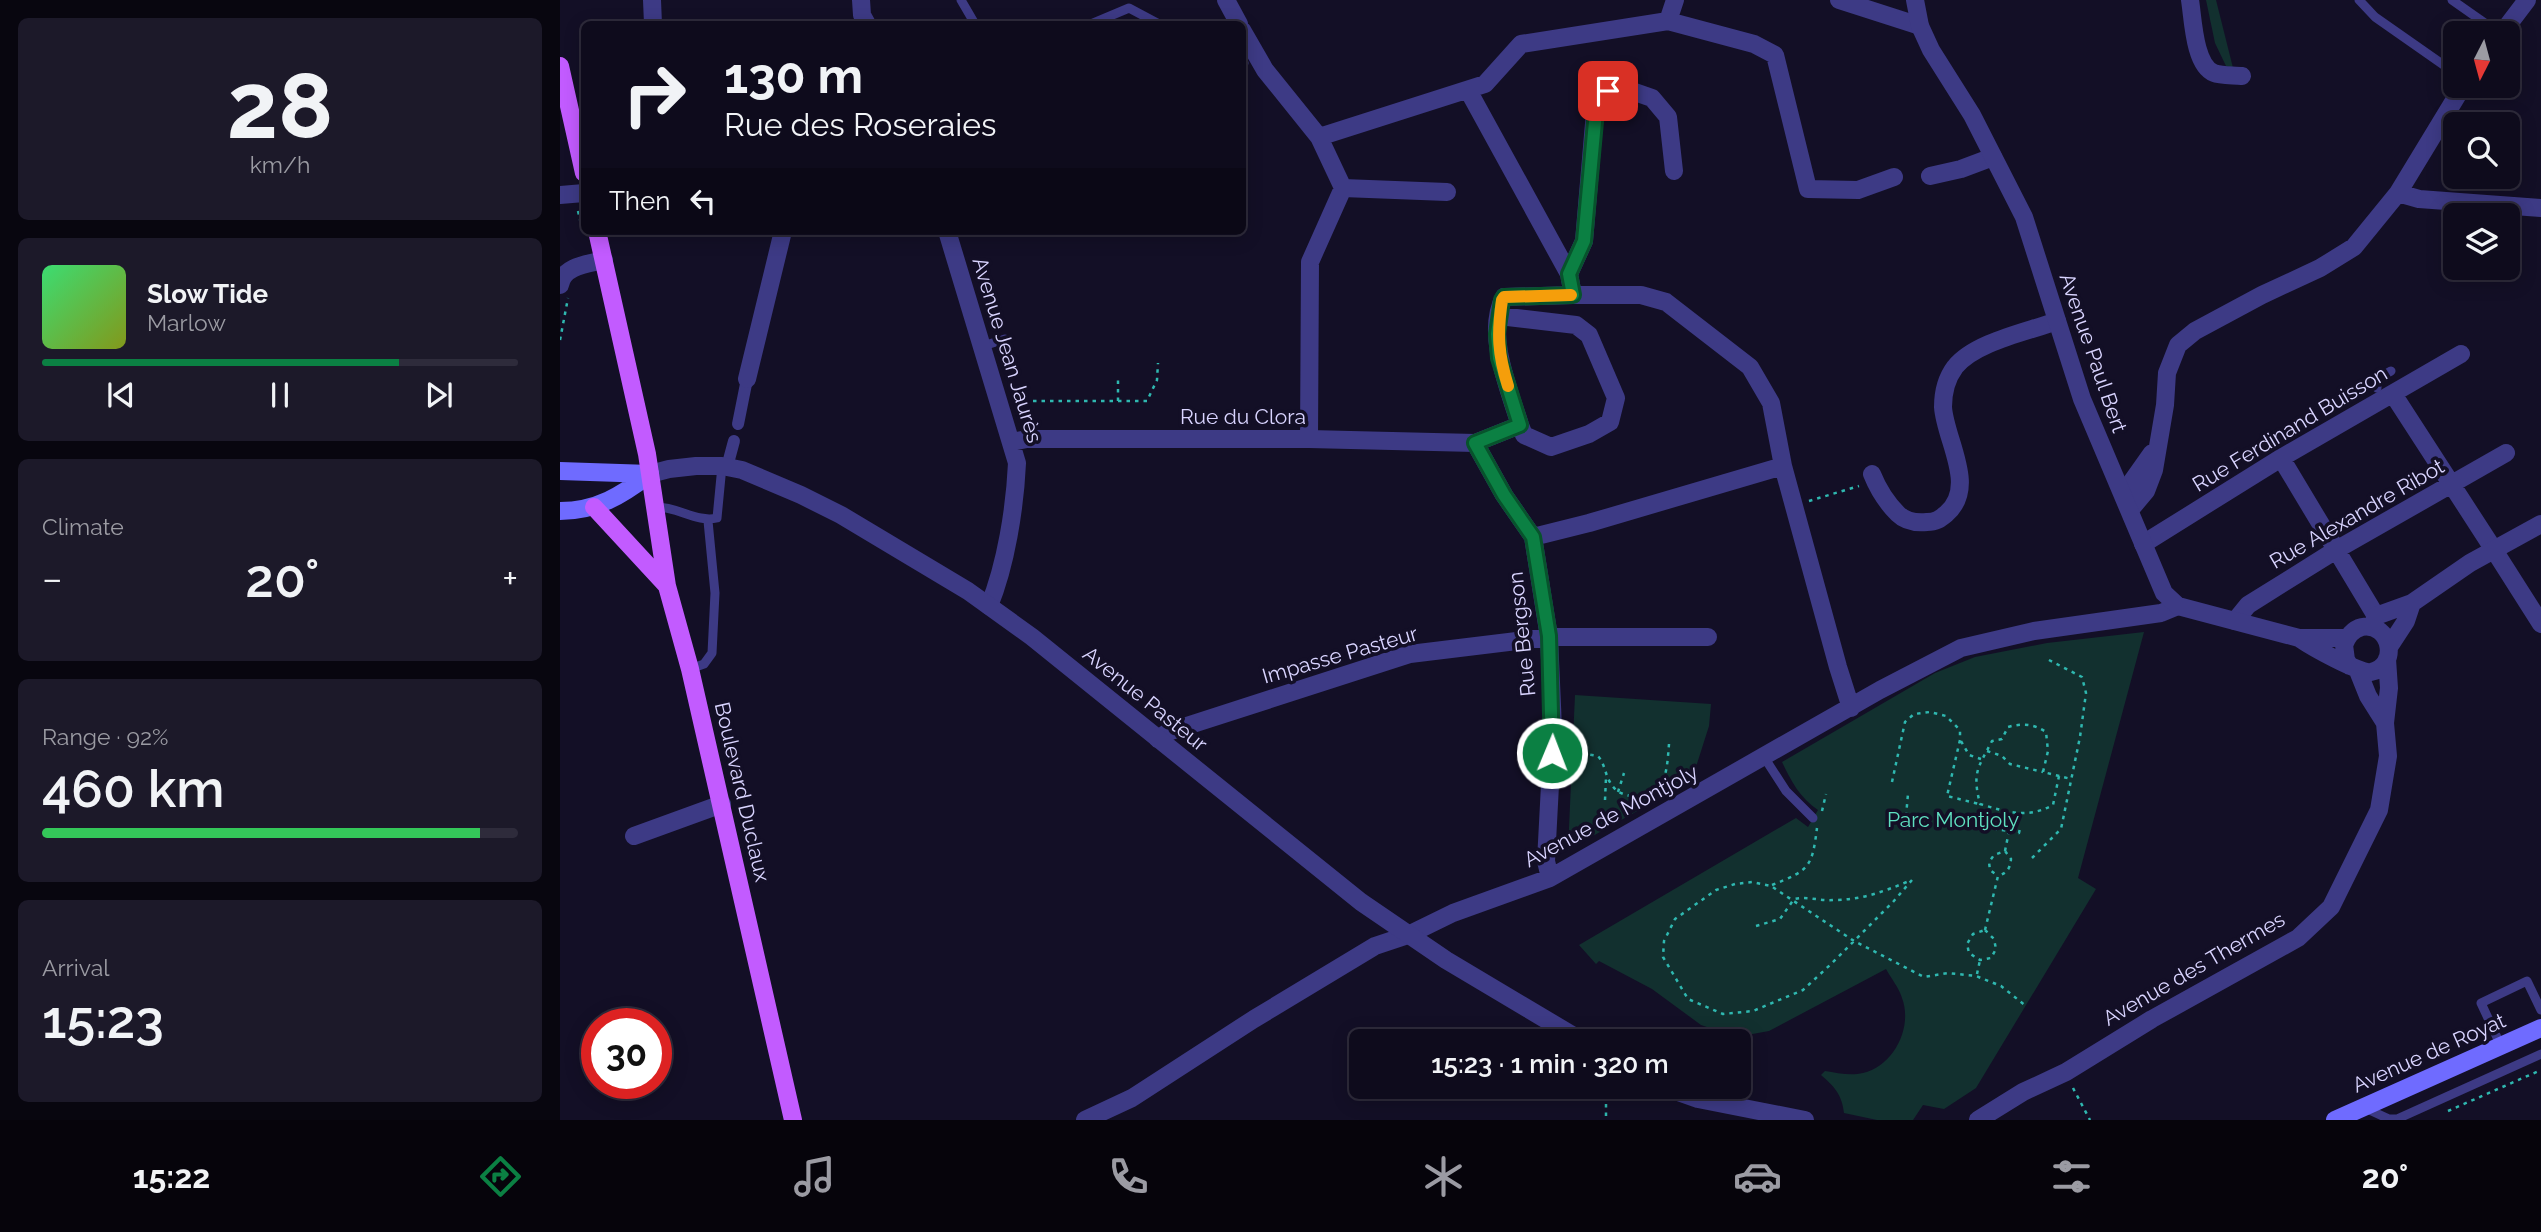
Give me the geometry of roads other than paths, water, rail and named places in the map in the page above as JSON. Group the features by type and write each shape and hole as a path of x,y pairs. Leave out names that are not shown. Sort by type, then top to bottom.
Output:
{"main road":[{"path":"560,66 581,160"},
{"name":"Boulevard Duclaux","path":"598,235 650,474 667,586 722,804 793,1120"},
{"path":"560,471 650,474"},
{"path":"560,511 594,508 617,498 650,474"},
{"path":"594,508 667,586"},
{"name":"Avenue de Royat","path":"2335,1120 2541,1028"}],"street":[{"path":"652,0 653,21"},
{"path":"861,0 865,21"},
{"path":"1226,0 1237,21"},
{"path":"1668,21 1675,0"},
{"path":"1839,0 1920,26"},
{"name":"Avenue Paul Bert","path":"1915,0 1920,26 1931,50 1972,115 2024,217 2082,399 2164,593 2178,606"},
{"path":"2190,0 2198,52 2204,65 2213,73 2242,76"},
{"path":"2510,21 2527,0"},
{"path":"1319,137 1485,84 1521,44 1668,21 1754,44 1775,55 1808,189 1858,190 1894,177"},
{"path":"1246,37 1265,70 1319,137 1343,188 1310,262 1309,439"},
{"path":"1468,90 1569,274 1573,295"},
{"path":"1569,274 1584,241 1597,100 1608,91 1629,90 1652,98 1668,117 1674,171"},
{"path":"2126,502 2158,444 2169,364 2178,345 2185,338 2262,295 2342,256 2363,238 2398,193 2456,98"},
{"path":"1930,176 1961,169 1993,157"},
{"path":"1343,188 1447,191"},
{"path":"560,195 581,192"},
{"path":"2398,193 2419,199 2541,208"},
{"path":"738,424 782,235"},
{"name":"Avenue Jean Jaurès","path":"949,235 1017,463 1005,550 989,606"},
{"path":"565,287 561,276 567,271 604,261"},
{"path":"1499,316 1576,325 1589,335 1616,398 1610,422 1589,434 1551,447 1524,435 1499,358 1497,334 1499,316 1504,297 1641,295 1666,302 1750,367 1772,403 1783,466 1851,708"},
{"path":"1873,478 1886,502 1901,517 1917,523 1935,522 1949,512 1960,494 1959,475 1943,410 1944,388 1955,368 1971,352 2057,321"},
{"name":"Rue Ferdinand Buisson","path":"2143,544 2385,391 2461,354"},
{"path":"2385,391 2453,484 2541,624"},
{"path":"1475,443 1520,425"},
{"name":"Rue du Clora","path":"1011,442 1027,439 1309,439 1475,443"},
{"path":"724,466 734,441"},
{"name":"Rue Bergson","path":"1475,443 1504,495 1533,537 1549,636 1552,728 1546,861 1550,878"},
{"name":"Rue Alexandre Ribot","path":"2235,621 2248,605 2336,550 2506,453"},
{"path":"2281,458 2336,550 2374,622 2384,634 2388,653"},
{"name":"Avenue Pasteur","path":"650,474 696,466 724,466 760,476 841,515 1022,629 1361,902 1446,960 1562,1029"},
{"path":"1533,537 1783,466"},
{"path":"2354,668 2344,652 2347,638 2353,631 2412,603 2470,563 2541,524"},
{"path":"2299,638 2354,668 2371,672 2378,669 2388,653 2406,621 2412,603"},
{"path":"2178,606 2299,638 2347,638"},
{"name":"Avenue de Montjoly","path":"1085,1120 1132,1098 1254,1019 1375,946 1453,913 1550,878 1961,648 2045,629 2161,613 2178,606"},
{"name":"Impasse Pasteur","path":"1158,739 1168,732 1410,654 1549,636 1708,637"},
{"name":"Avenue des Thermes","path":"1978,1120 2022,1092 2066,1072 2152,1019 2298,938 2331,907 2379,810 2388,756 2385,723 2389,688 2388,653"},
{"name":"Avenue des Thermes","path":"2354,668 2385,723"},
{"path":"634,836 722,804"},
{"path":"1698,1099 1805,1120"}],"lane":[{"path":"961,0 973,21"},
{"path":"2359,0 2375,17 2443,65"},
{"path":"2452,0 2483,21"},
{"path":"1098,21 1129,8 1153,21"},
{"path":"981,346 1005,338"},
{"path":"2385,391 2377,379 2391,371"},
{"path":"655,507 668,506 708,521 717,518 724,466"},
{"path":"690,669 704,664 712,653 715,593 708,521"},
{"path":"1764,757 1786,791 1816,820"},
{"path":"2501,1046 2481,1003 2527,981 2541,1010"},
{"path":"2364,1107 2389,1119 2397,1119 2541,1054"}],"park label":[{"name":"Parc Montjoly","path":"1953,820"}]}
